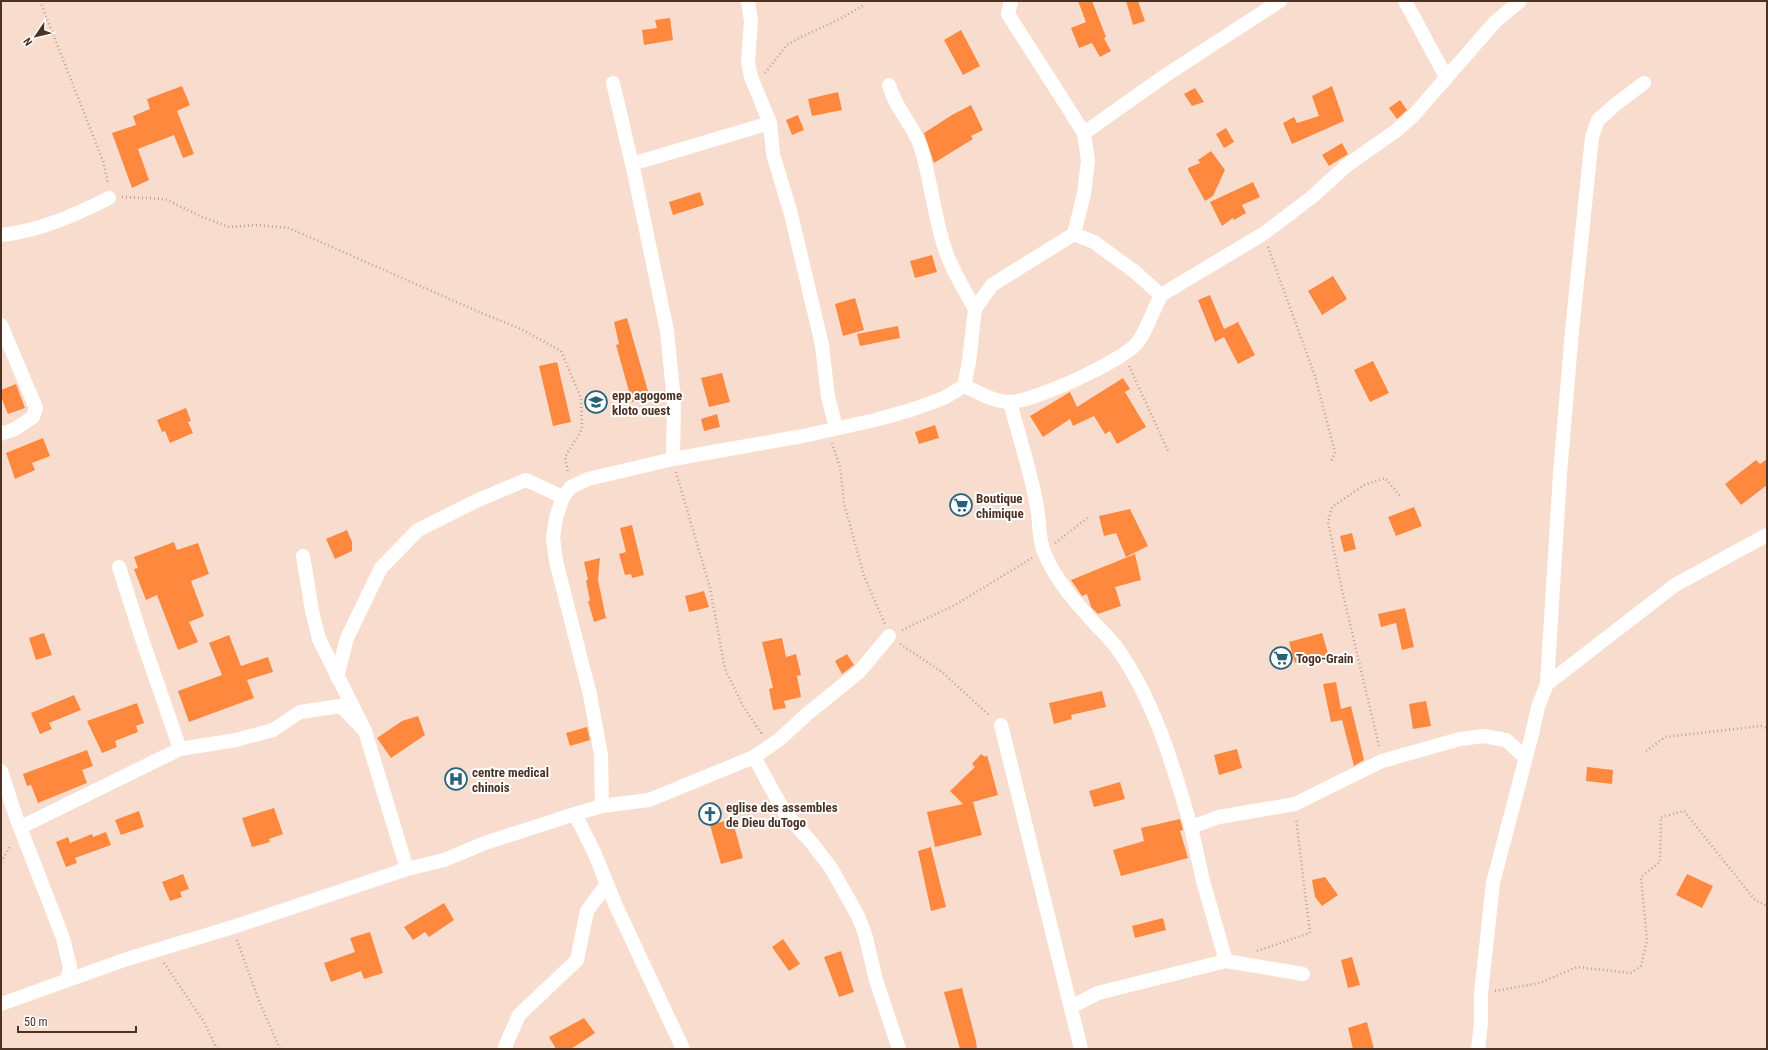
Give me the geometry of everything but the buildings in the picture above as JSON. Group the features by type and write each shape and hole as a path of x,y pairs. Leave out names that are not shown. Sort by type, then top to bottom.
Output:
{"street":[{"path":"748,1 751,21 748,62 754,86 770,123 773,154 791,214 822,345 830,429"},
{"path":"602,806 601,755 590,695 556,561 553,538 556,518 567,492 588,479 673,459 875,420 912,410 944,398 964,386 969,362 975,309 992,285 1074,234 1084,194 1088,160 1084,133 1010,8 1001,1"},
{"path":"1084,133 1166,75 1280,1"},
{"path":"1405,1 1446,77"},
{"path":"964,386 994,399 1010,402 1043,393 1075,380 1124,355 1139,341 1161,295 1263,234 1312,197 1346,166 1397,130 1413,116 1495,22 1520,1"},
{"path":"613,83 632,164 666,331 674,401 673,459"},
{"path":"1478,1049 1481,994 1493,883 1538,707 1547,684 1560,474 1572,331 1592,137 1598,120 1644,83"},
{"path":"889,86 898,108 916,135 926,165 945,249 955,274 975,309"},
{"path":"632,164 770,123"},
{"path":"1,235 22,233 55,222 88,209 109,198"},
{"path":"1074,234 1094,242 1135,272 1161,295"},
{"path":"1,325 36,408 33,417 1,434"},
{"path":"1010,402 1038,508 1040,538 1043,552 1054,573 1081,608 1116,647 1133,672 1150,707 1170,759 1226,961"},
{"path":"337,677 347,638 382,568 418,530 478,500 526,480 567,492"},
{"path":"1547,684 1675,585 1767,535"},
{"path":"303,556 312,611 319,639 365,731 407,869"},
{"path":"119,567 140,636 180,749"},
{"path":"1,1004 127,959 232,927 407,869 444,860 485,843 575,814 602,806 649,800 754,757 780,739 807,714 859,672 889,636"},
{"path":"21,827 180,749 236,740 273,730 300,712 341,706 365,731"},
{"path":"1000,725 1081,1049"},
{"path":"1190,827 1219,817 1295,804 1382,760 1460,739 1484,736 1506,740 1525,757"},
{"path":"754,757 781,807 812,842 831,868 858,916 866,934 876,980 899,1049"},
{"path":"1,771 16,818 21,827 63,938 70,967 67,980"},
{"path":"575,814 594,852 616,906 684,1049"},
{"path":"506,1049 505,1047 519,1015 577,960 587,910 608,884"},
{"path":"1071,1007 1098,993 1226,961 1303,974"}],"path":[{"path":"40,1 103,161 109,198 165,200 229,227 257,225 289,228 521,329 561,351 581,398 582,429 565,457 567,492"},
{"path":"754,86 787,45 838,20 864,5"},
{"path":"1263,234 1315,376 1335,452 1331,462"},
{"path":"1124,355 1169,453"},
{"path":"830,429 840,467 844,503 864,576 889,636 942,672 1000,725"},
{"path":"673,459 710,588 725,669 743,706 761,733 754,757"},
{"path":"1382,760 1342,590 1328,522 1332,507 1364,485 1386,478 1401,497"},
{"path":"889,636 955,605 1043,552 1090,516"},
{"path":"1646,751 1664,736 1761,726 1767,728"},
{"path":"1249,953 1310,934 1295,804"},
{"path":"1481,994 1540,983 1577,967 1631,973 1640,966 1647,941 1641,877 1660,862 1661,817 1684,811 1755,900 1767,906"},
{"path":"232,927 280,1049"},
{"path":"155,951 204,1022 217,1049"}],"place":[{"name":"epp agogome kloto ouest","path":"596,402"},
{"name":"Boutique chimique","path":"961,505"},
{"name":"Togo-Grain","path":"1281,658"},
{"name":"centre medical chinois","path":"456,779"},
{"name":"eglise des assembles de Dieu duTogo","path":"710,814"}]}
